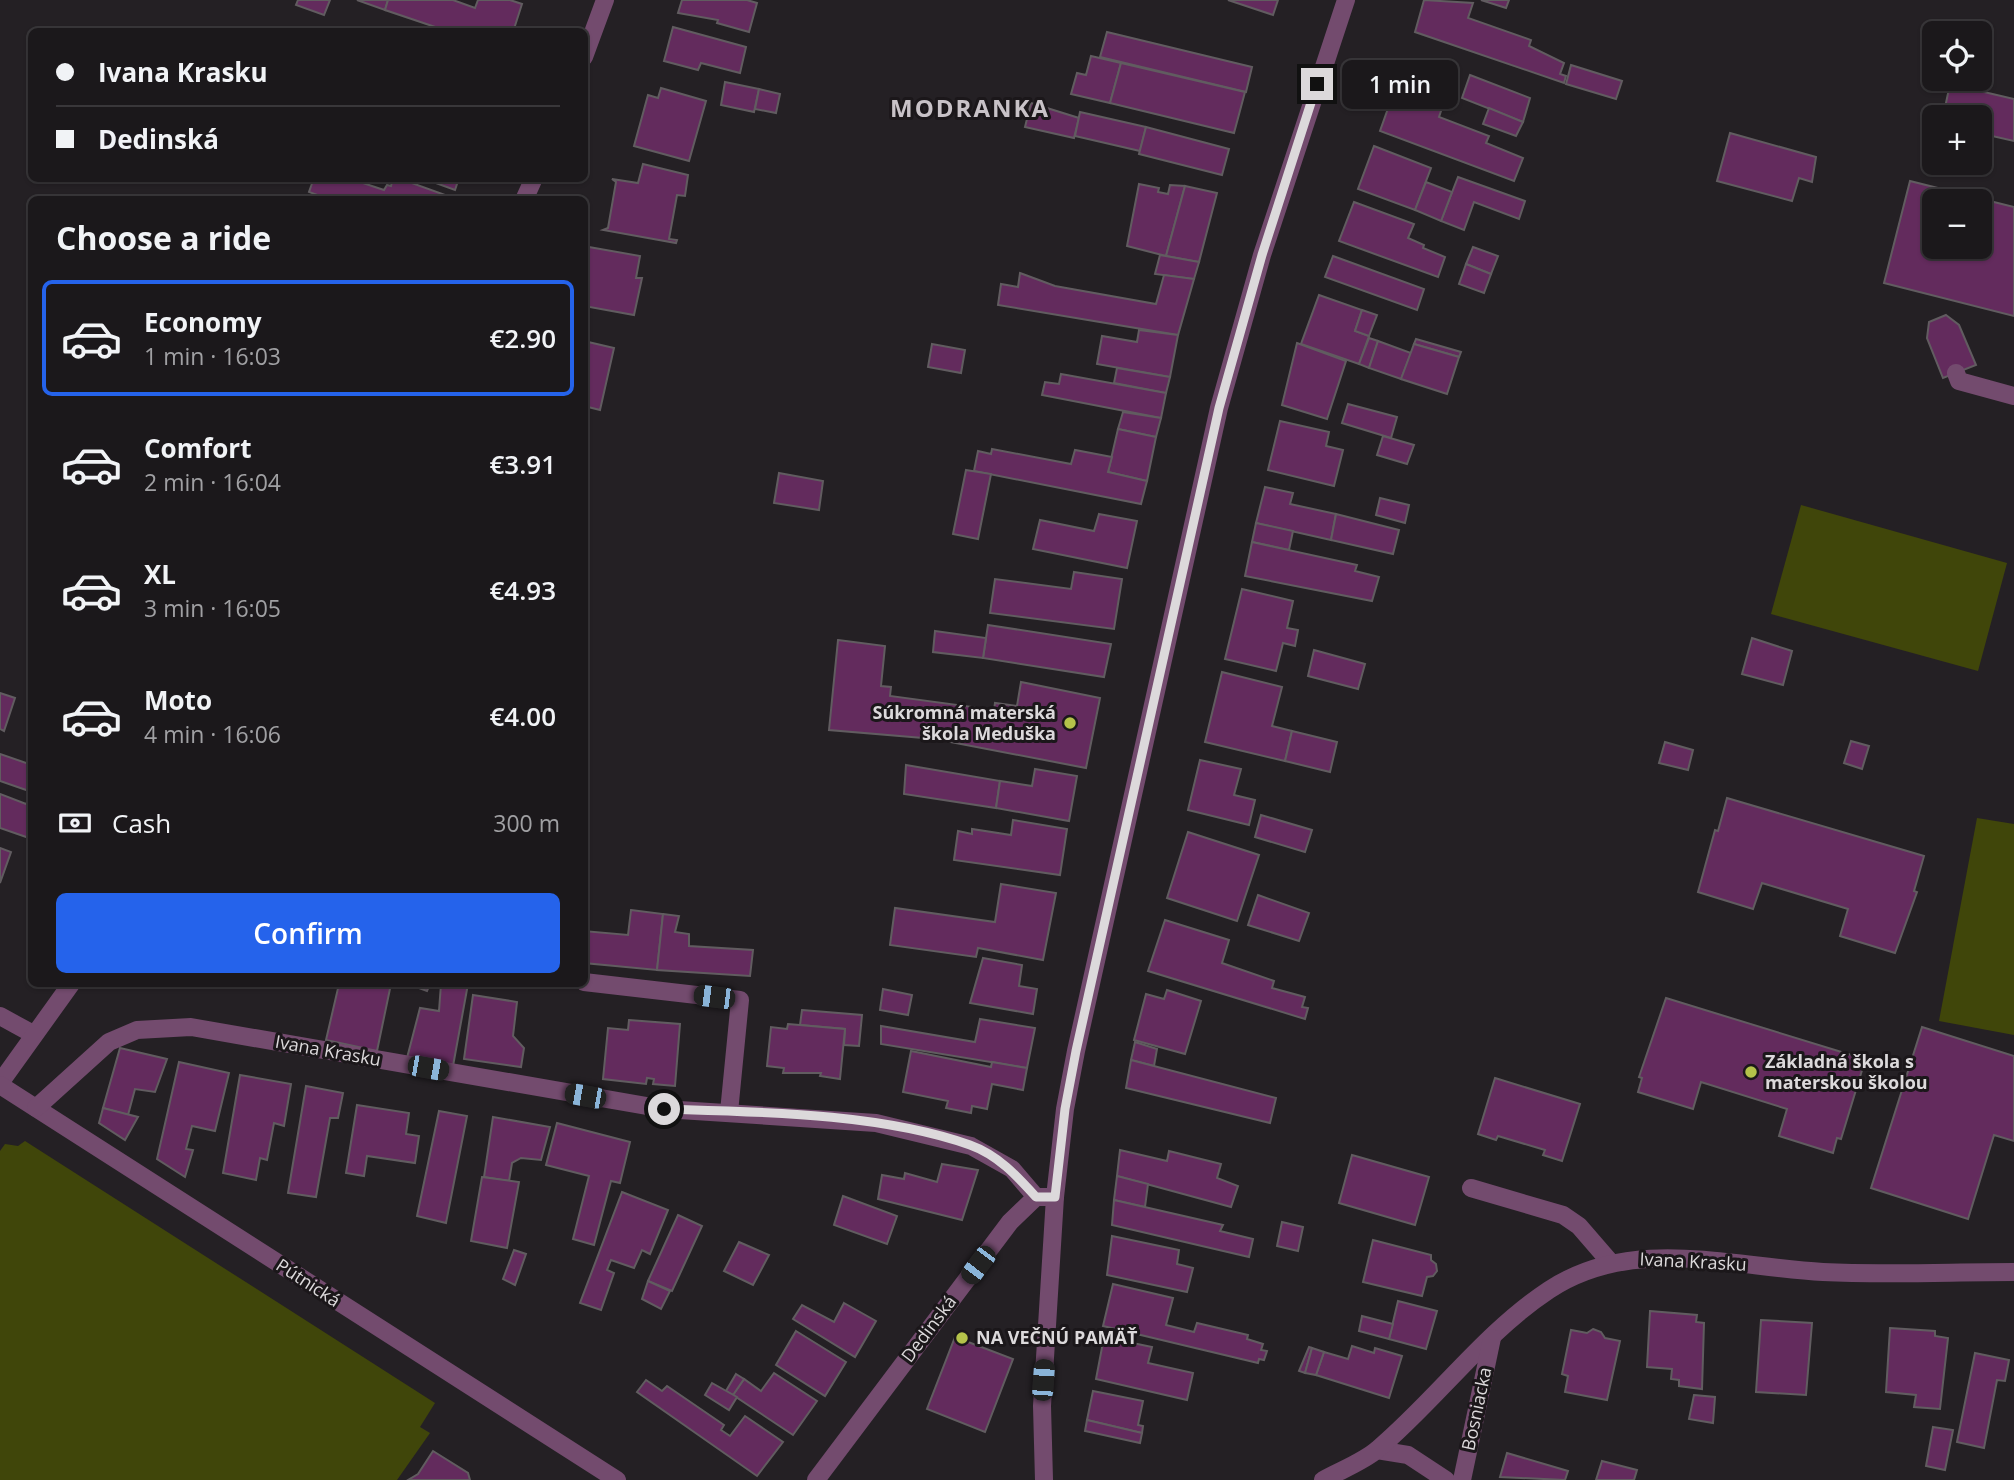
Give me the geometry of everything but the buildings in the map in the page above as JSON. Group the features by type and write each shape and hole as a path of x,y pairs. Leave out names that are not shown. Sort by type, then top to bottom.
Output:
{"street":[{"path":"588,46 605,0"},
{"path":"1044,1480 1042,1406 1055,1197 1065,1109 1076,1051 1219,408 1262,255 1346,0"},
{"path":"1956,373 1959,381 2014,396"},
{"path":"588,982 740,1000 729,1112"},
{"path":"0,1084 69,987"},
{"path":"0,1016 33,1034"},
{"name":"Ivana Krasku","path":"36,1108 109,1042 137,1030 191,1027 664,1109 876,1123 971,1146 1012,1170 1036,1197"},
{"name":"Pútnická","path":"0,1084 617,1480"},
{"path":"1471,1188 1563,1215 1579,1226 1611,1263"},
{"path":"1036,1197 1055,1197"},
{"name":"Dedinská","path":"816,1480 1010,1222 1036,1197"},
{"name":"Ivana Krasku","path":"1323,1480 1377,1450 1492,1338 1549,1290 1611,1263 1632,1258 1676,1258 1823,1272 2014,1272"},
{"name":"Bosniacka","path":"1462,1480 1492,1338"},
{"path":"1377,1450 1408,1455 1446,1480"}],"green space":[{"path":"1801,505 2007,563 1978,671 1771,614"},
{"path":"1977,818 2014,824 2014,1035 1939,1021"},
{"path":"25,1141 435,1403 420,1427 430,1433 397,1480 0,1480 0,1151 5,1144 18,1146"}],"place":[{"name":"Súkromná materská škola Meduška","path":"1070,723"},
{"name":"Základná škola s materskou školou","path":"1751,1072"},
{"name":"NA VEČNÚ PAMÄŤ","path":"962,1338"}],"district":[{"name":"MODRANKA","path":"970,109"}],"route":[{"path":"664,1109 876,1123 971,1146 1012,1170 1036,1197 1055,1197 1065,1109 1076,1051 1219,408 1262,255 1317,84"}]}
